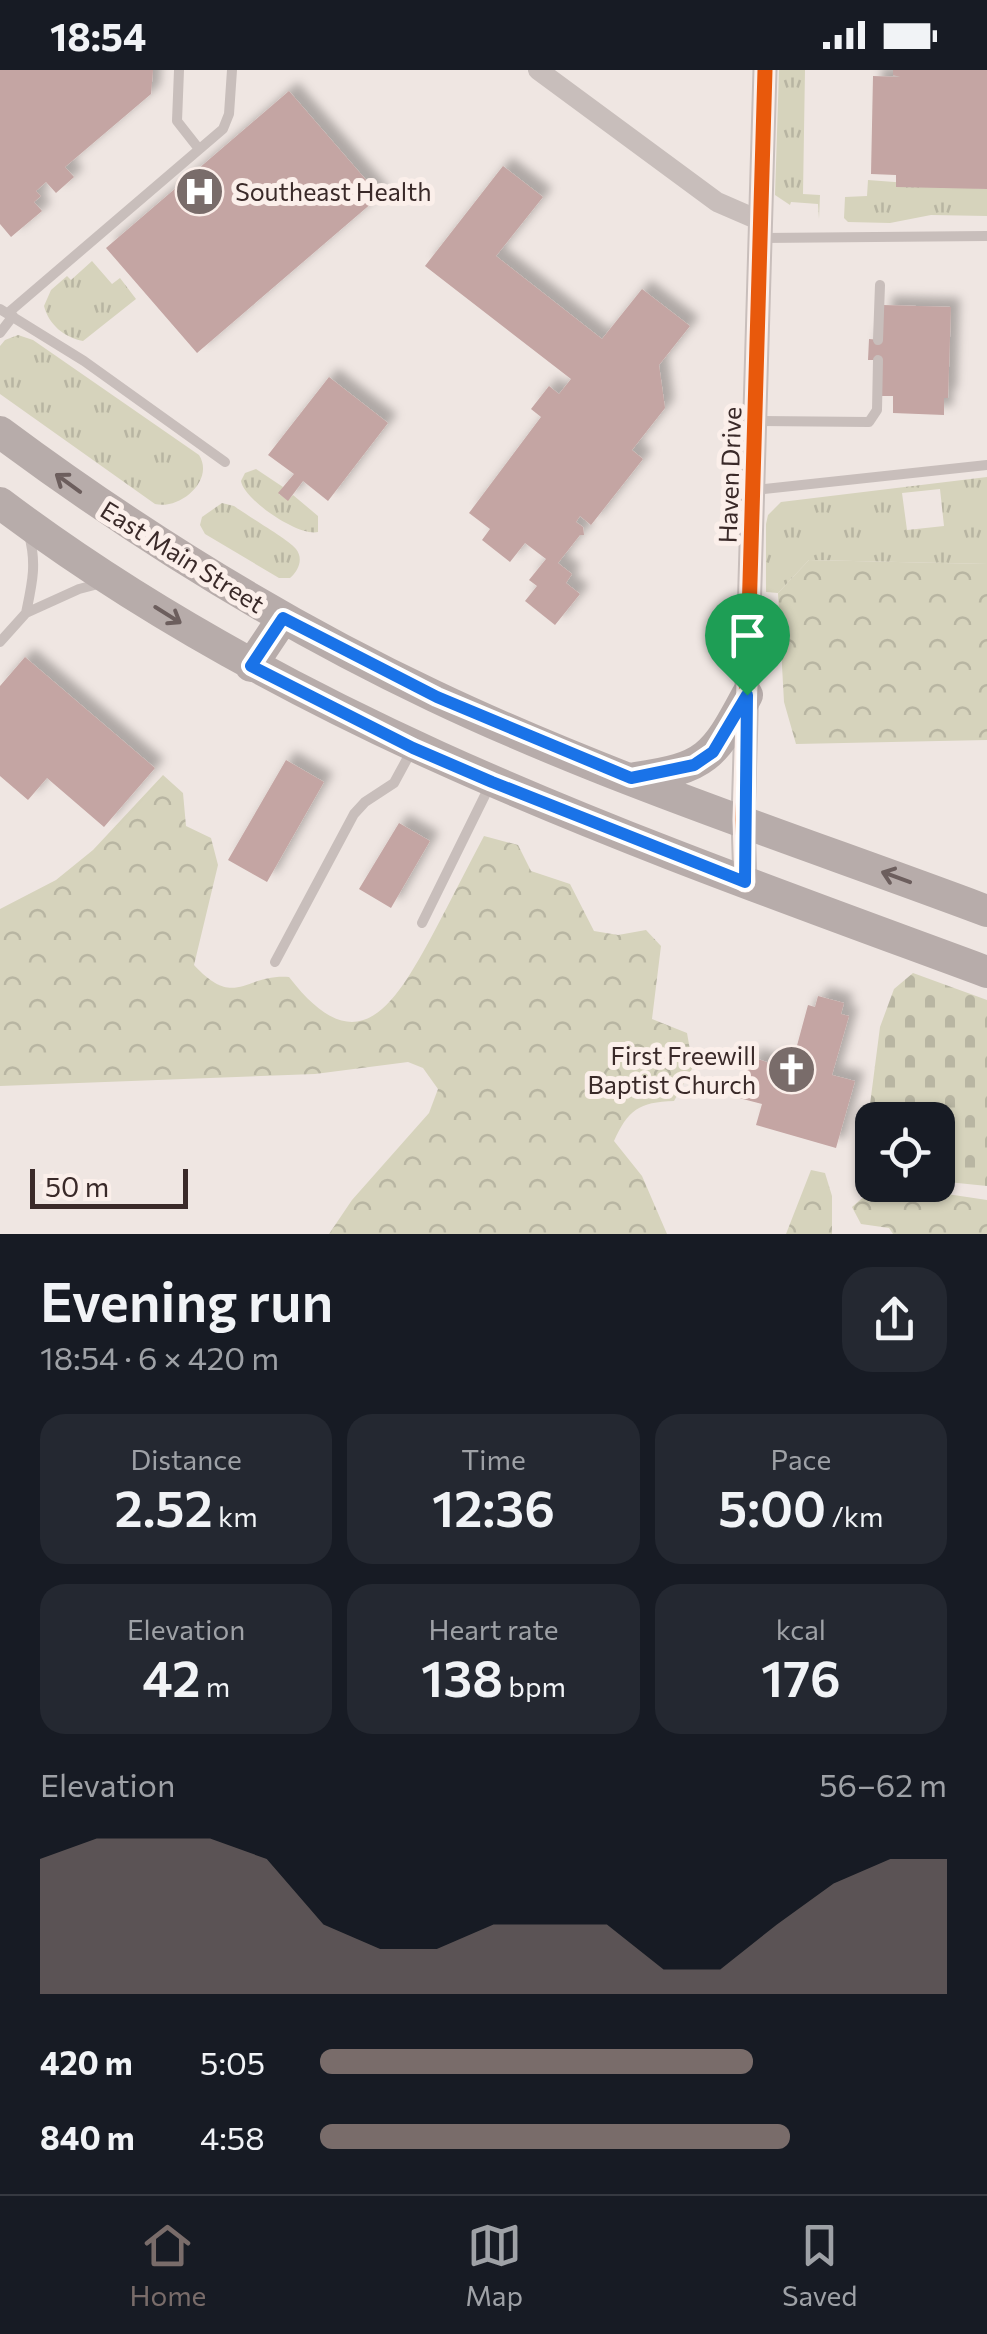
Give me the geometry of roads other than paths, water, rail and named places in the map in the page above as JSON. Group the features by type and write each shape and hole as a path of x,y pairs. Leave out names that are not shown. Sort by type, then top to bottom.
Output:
{"main road":[{"name":"East Main Street","path":"0,432 165,548 283,618 437,697 631,778 987,911"},
{"path":"12,512 251,666 413,748 745,882 987,972"},
{"path":"251,666 283,618"},
{"path":"631,778 694,765 713,752 747,695"}],"street":[{"path":"538,70 717,202 761,229"},
{"name":"Haven Drive","path":"745,882 743,820 765,70"}],"lane":[{"path":"179,70 177,121 199,149"},
{"path":"0,334 7,313 223,129 229,114 232,70"},
{"path":"761,229 987,236"},
{"path":"878,340 880,284"},
{"path":"7,313 84,361 225,462"},
{"path":"755,421 869,422 877,410 878,360"},
{"path":"754,490 987,465"},
{"path":"12,512 35,558 26,612"},
{"path":"0,642 26,612 79,589 113,580"},
{"path":"274,962 354,814 394,784 413,748"},
{"path":"422,922 492,782"}],"place":[{"name":"Southeast Health","path":"200,191"},
{"name":"First Freewill Baptist Church","path":"791,1069"}]}
